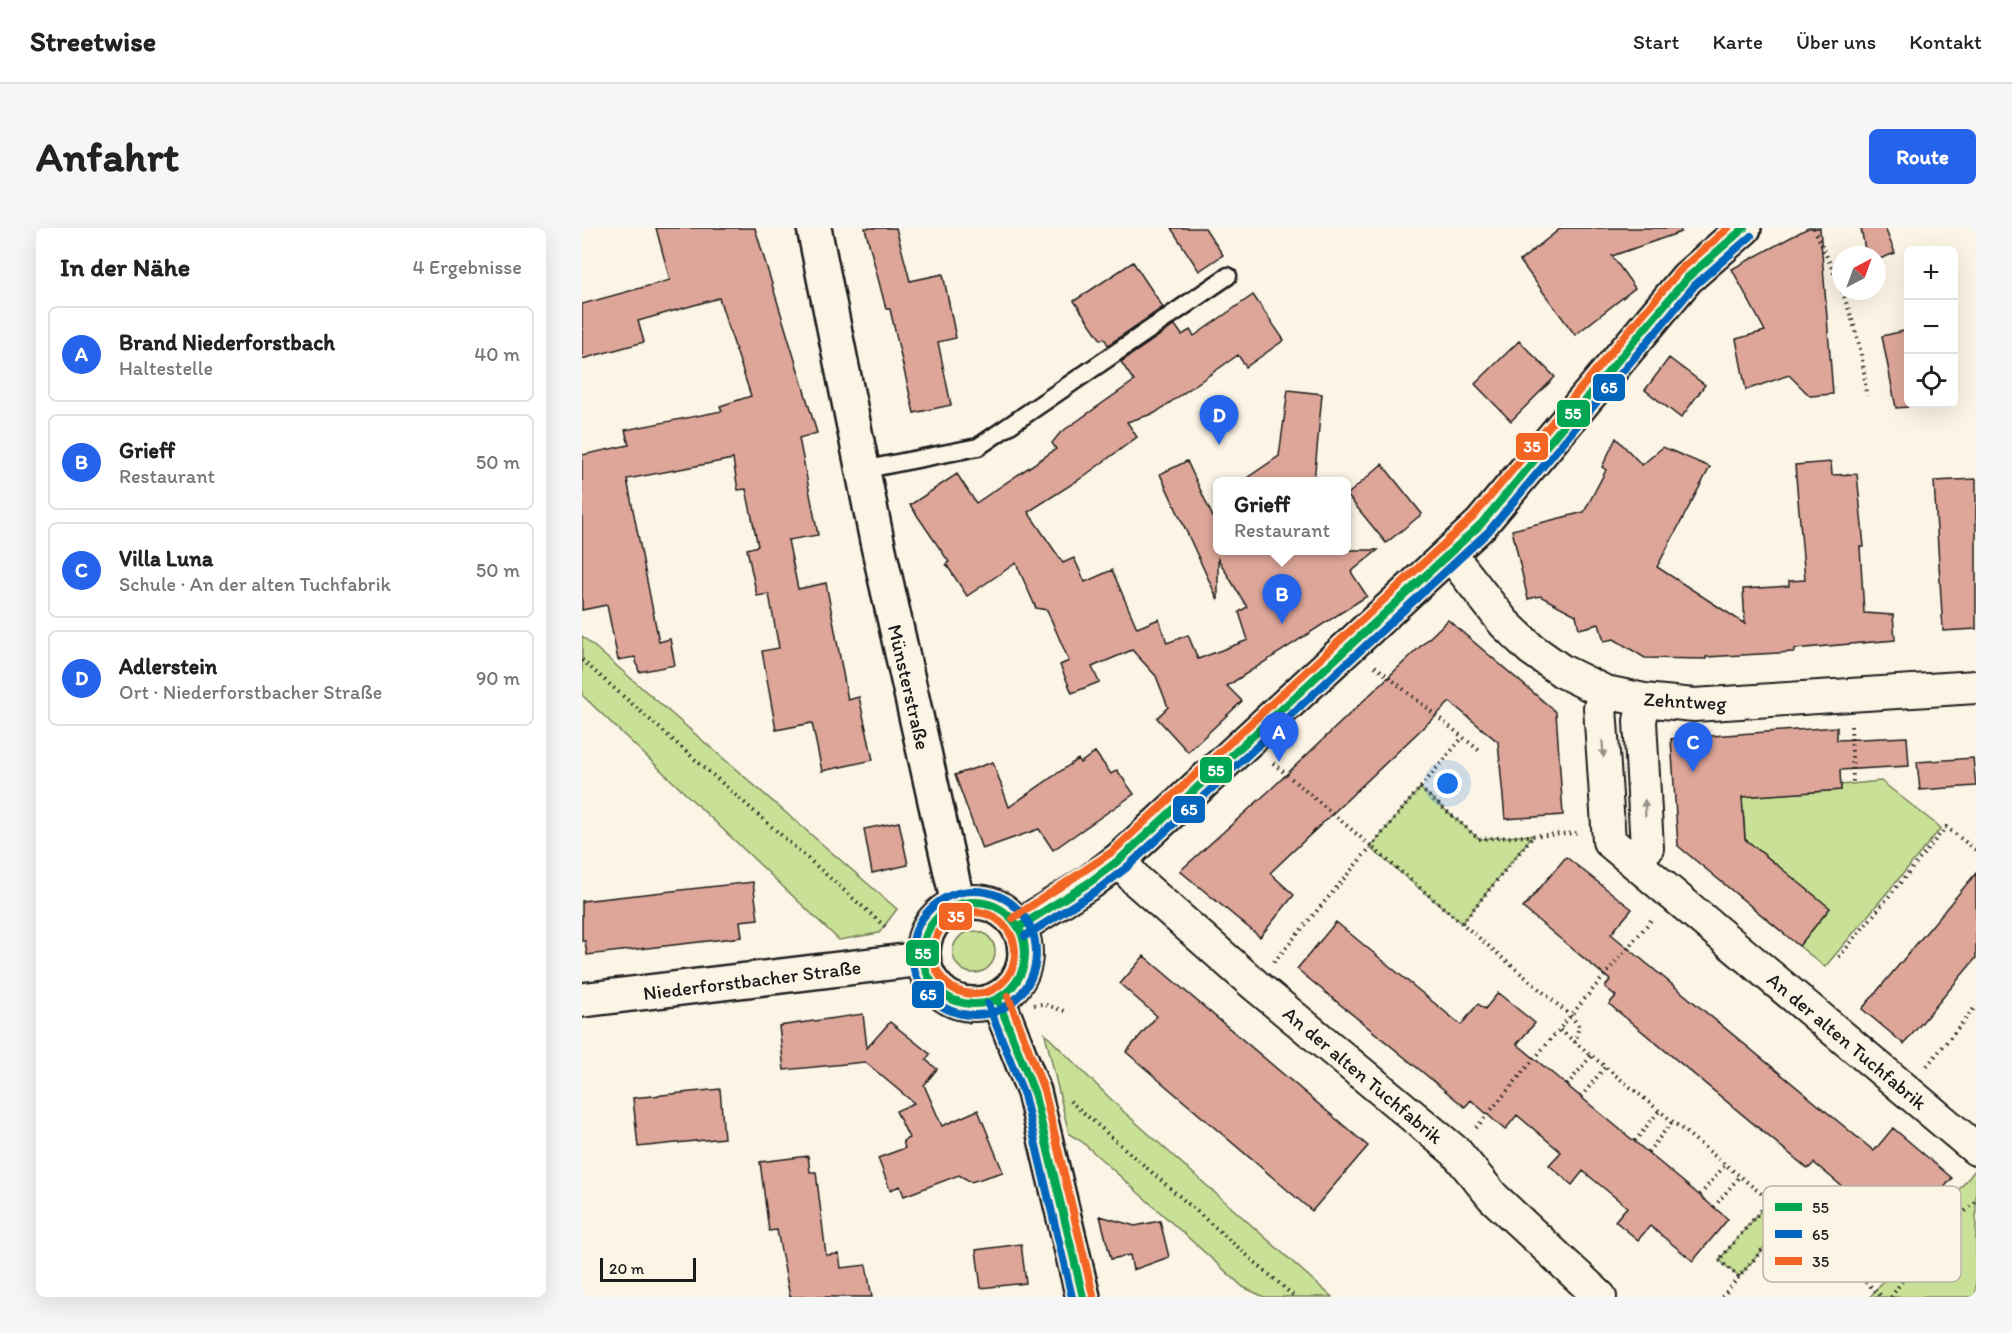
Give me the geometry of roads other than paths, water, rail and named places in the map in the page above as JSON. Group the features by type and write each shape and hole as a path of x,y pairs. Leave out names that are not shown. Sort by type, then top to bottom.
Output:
{"street":[{"name":"Münsterstraße","path":"814,228 906,679 958,904"},
{"path":"1019,927 1090,882 1119,860 1450,554 1518,483 1687,278 1744,228"},
{"name":"Zehntweg","path":"1450,554 1504,623 1531,649 1563,671 1605,692 1644,700 1694,705 1976,687"},
{"name":"An der alten Tuchfabrik","path":"1605,692 1600,707 1609,840 1976,1149"},
{"path":"1635,862 1647,848 1640,721 1644,700"},
{"name":"An der alten Tuchfabrik","path":"1119,860 1137,881 1255,985 1456,1152 1493,1197 1600,1297"},
{"path":"1012,1007 963,1004 947,997 913,960 931,924 942,912 958,904 976,902 992,904 1008,914 1019,927 1026,947 1023,968 1013,987 1012,1007 1083,1297"},
{"name":"Niederforstbacher Straße","path":"582,1000 913,960"}],"lane":[{"path":"862,470 978,447 1228,276"}],"place":[{"name":"Adlerstein","path":"1219,445"},
{"name":"Grieff","path":"1282,624"},
{"name":"Brand Niederforstbach","path":"1279,762"},
{"name":"Villa Luna","path":"1693,772"}]}
